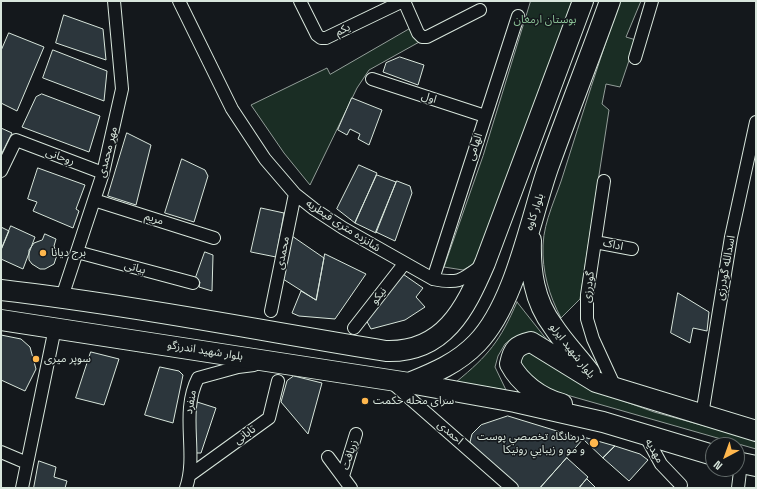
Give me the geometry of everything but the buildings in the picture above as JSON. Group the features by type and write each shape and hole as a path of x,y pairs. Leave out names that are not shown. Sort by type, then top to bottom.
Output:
{"main road":[{"path":"1,290 62,297 386,351 404,352 417,348 442,333 462,312 485,263 583,1"},
{"name":"بلوار کاوه","path":"409,383 436,372 464,355 487,330 504,301 548,170 610,1"},
{"name":"بلوار شهید ایرلو","path":"537,205 530,259 534,287 541,308 552,326 605,385"},
{"path":"146,342 155,336 162,323 160,316 154,312"},
{"path":"199,319 187,327 186,336 192,344 204,351"},
{"name":"بلوار شهید اندرزگو","path":"1,320 204,351 280,372 388,379 409,383"},
{"path":"603,422 583,410 559,403 527,386 516,375 510,364 512,352 519,344 531,342 605,385 756,431"},
{"path":"409,383 516,402 603,422 705,453"}],"street":[{"name":"مهر محمدی","path":"62,297 104,173 122,90 114,1"},
{"name":"شانزده متری قیطریه","path":"179,1 232,109 265,159 295,194 314,209 404,264 433,278 449,282 459,282 485,263"},
{"name":"یکم","path":"300,1 317,35 321,38 326,38 403,1"},
{"path":"403,1 418,33 422,37 427,37 480,10"},
{"path":"635,58 652,1"},
{"name":"الهامی","path":"433,278 518,16"},
{"name":"اول","path":"372,79 485,116"},
{"name":"اسدالله گودرزی","path":"702,415 730,244 756,122"},
{"name":"روحانی","path":"1,171 16,140 104,173"},
{"name":"گودرزی","path":"604,181 587,295 586,319 605,385"},
{"name":"محمدی","path":"272,311 295,194"},
{"name":"مریم","path":"94,200 214,238"},
{"name":"اداک","path":"595,242 632,249"},
{"name":"بیاتی","path":"77,252 192,283"},
{"name":"نیکو","path":"354,328 404,264"},
{"path":"22,488 55,328"},
{"name":"منفرد","path":"186,488 190,476 188,420 192,390 198,378 238,367 280,372"},
{"name":"تابانی","path":"190,476 269,418 280,372"},
{"name":"احمدی","path":"388,379 512,488"},
{"name":"زربافت","path":"343,476 356,434"},
{"name":"مهدیه","path":"645,435 661,464 681,485"},
{"path":"1,452 27,463"},
{"name":"زربافت","path":"328,457 351,488"},
{"path":"738,488 741,477"}],"green space":[{"name":"بوستان ارمغان","path":"531,1 572,1 503,200 479,261 463,270 444,267 483,156"},
{"path":"620,1 641,1 626,37 636,40 620,87 606,84 602,104 609,110 580,299 561,318 553,301 545,274 543,255 544,236 548,217"},
{"path":"413,27 421,41 369,70 357,88 310,185 284,153 251,105 327,68 330,74"},
{"path":"517,302 555,350 530,338 511,339 505,344 498,356 495,367 506,390 456,382 477,364 499,337"},
{"path":"526,353 535,354 593,390 654,412 756,440 756,449 745,446 745,437 714,437 532,385 517,356"}],"place":[{"name":"برج دیانا","path":"43,253"},
{"name":"سوپر میری","path":"36,359"},
{"name":"سرای محله حکمت","path":"365,401"},
{"name":"درمانگاه تخصصي پوست و مو و زيبايي رونيكا","path":"594,443"}]}
